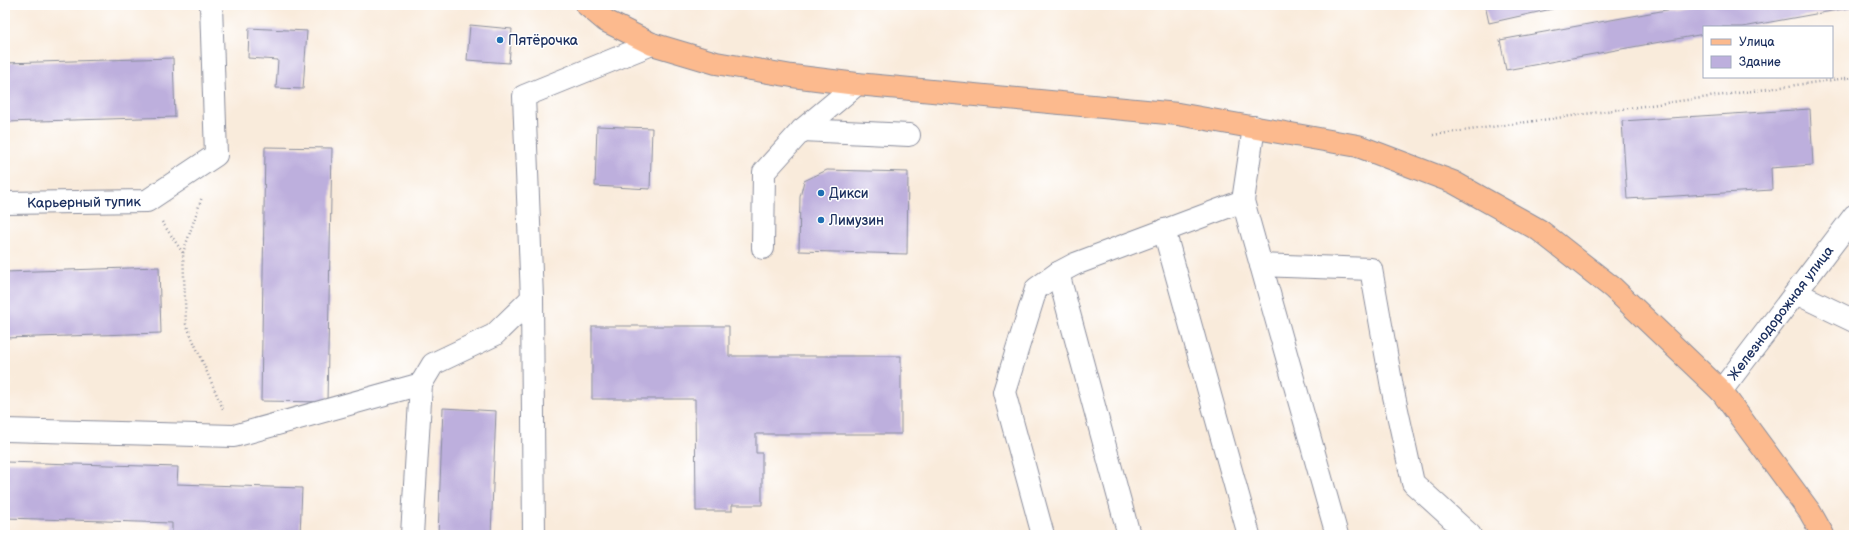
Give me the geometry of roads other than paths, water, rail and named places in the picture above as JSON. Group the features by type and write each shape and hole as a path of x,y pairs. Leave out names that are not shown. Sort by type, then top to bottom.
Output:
{"main road":[{"path":"587,5 606,21 652,44 716,63 792,76 857,84 1178,114 1358,146 1452,182 1539,230 1613,288 1721,391 1810,512 1824,535"}],"street":[{"name":"Карьерный тупик","path":"5,202 147,201 216,155 211,5"},
{"path":"534,535 532,298 524,96 652,44"},
{"path":"763,248 764,172 802,130 857,84"},
{"path":"1254,127 1243,201 1338,535"},
{"path":"802,130 909,135"},
{"path":"1043,535 1004,392 1036,289 1058,273 1075,264 1243,201"},
{"name":"Железнодорожная улица","path":"1721,391 1854,216"},
{"path":"1164,230 1249,535"},
{"path":"1261,265 1371,269 1392,387 1413,483 1470,535"},
{"path":"1058,273 1129,535"},
{"path":"1796,293 1854,321"},
{"path":"412,535 421,384 433,364 494,335 532,298"},
{"path":"5,430 234,436 421,384"}],"place":[{"name":"Пятёрочка","path":"500,40"},
{"name":"Дикси","path":"821,193"},
{"name":"Лимузин","path":"821,220"}]}
